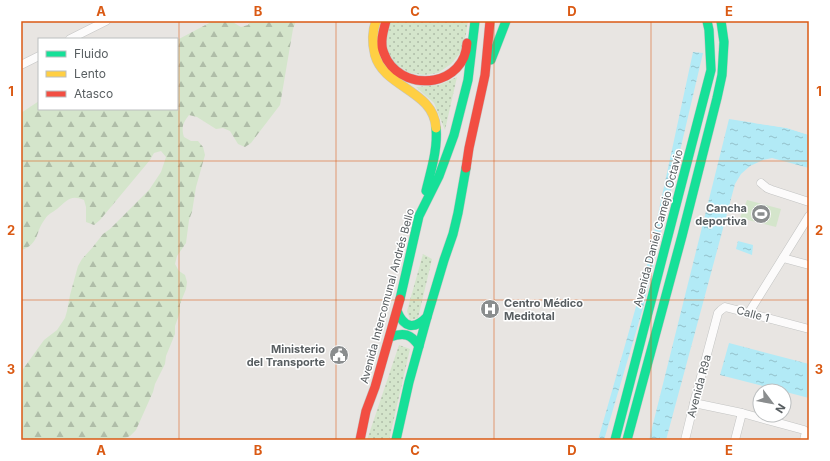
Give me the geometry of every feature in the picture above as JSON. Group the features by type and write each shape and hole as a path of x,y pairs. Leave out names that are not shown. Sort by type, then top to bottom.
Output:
{"main road":[{"path":"376,21 372,30 374,54 380,66 386,75 420,97 435,117 438,136 429,180 419,216"},
{"path":"386,21 382,39 384,55 394,70 414,81 424,82 436,80 452,73 460,64 465,55 470,21"},
{"name":"Avenida Intercomunal Andrés Bello","path":"360,440 366,412 397,311 419,216 439,176 454,135 468,80 475,21"},
{"path":"396,440 409,382 458,213 469,148 485,75 490,21"},
{"path":"485,75 506,21"},
{"name":"Avenida Daniel Camejo Octavio","path":"615,440 711,70 709,30 707,21"},
{"path":"627,440 717,98 722,74 724,42 721,21"},
{"path":"397,311 400,318 411,326 416,326 422,323 427,317"},
{"path":"390,337 398,334 406,335 415,338 419,346"}],"street":[{"path":"72,38 106,21"},
{"path":"21,66 38,57"},
{"path":"761,183 766,188 809,202"},
{"path":"748,314 809,216"},
{"path":"783,258 809,265"},
{"name":"Calle 1","path":"713,333 718,313 725,307 809,329"},
{"name":"Avenida R9a","path":"685,440 713,333"},
{"path":"694,403 742,413 804,430 806,432 804,440"},
{"path":"735,440 742,413"}],"green space":[{"path":"213,21 231,21 241,27 248,25 251,21 296,21 293,29 280,105 251,143 245,147 238,144 230,131 223,128 216,129 197,117 189,115 184,123 184,137 191,141 198,141 203,147 205,155 196,187 186,243 177,256 175,264 179,271 185,275 187,282 186,289 180,304 180,312 175,326 175,334 166,356 165,364 136,430 130,436 123,439 112,440 21,440 21,372 44,340 57,330 65,318 78,266 82,259 103,234 110,229 149,190 161,172 166,157 161,151 154,153 150,160 100,220 94,225 86,222 86,207 84,200 79,198 69,199 48,216 42,224 35,241 22,250 21,113 38,102 38,110 178,110 178,39"},
{"path":"391,21 468,21 461,52 451,64 438,73 424,75 410,73 397,65 386,50 388,26"},
{"path":"457,77 445,130 434,103 416,87 439,85"},
{"name":"Cancha deportiva","path":"747,200 781,209 776,227 740,218"},
{"path":"423,254 432,259 418,318 410,320 407,311"},
{"path":"399,345 410,349 389,440 367,440"}],"water":[{"path":"693,52 703,53 643,308 604,440 598,440 645,275"},
{"path":"729,119 787,128 809,135 809,168 772,158 750,166 741,174 735,184 666,440 649,440"},
{"path":"738,241 753,245 752,255 736,249"},
{"path":"729,343 809,364 809,398 792,394 792,383 752,383 720,375"}],"pier":[{"path":"754,121 787,126 809,133 809,135 787,128 754,123"}],"traffic: fast":[{"path":"400,299 419,216 439,176 454,135 468,80 475,21"},
{"path":"491,60 506,21"},
{"path":"615,440 711,70 709,30 707,21"},
{"path":"627,440 682,236 717,98 722,75 724,42 721,21"},
{"path":"426,191 435,152 436,128"},
{"path":"396,440 409,382 427,317 453,234 466,168"},
{"path":"397,311 403,321 410,325 418,324 427,317"},
{"path":"390,337 403,334 407,335 419,346"}],"traffic: slow":[{"path":"376,21 373,33 373,46 380,66 388,75 427,105 433,115 436,128"}],"traffic: jam":[{"path":"386,21 382,39 384,53 387,60 396,71 408,78 421,81 434,80 446,76 457,68 464,57 467,43"},
{"path":"466,168 485,75 490,21"},
{"path":"360,440 366,411 375,387 400,299"}],"place":[{"name":"Cancha deportiva","path":"761,214"},
{"name":"Centro Médico Meditotal","path":"490,309"},
{"name":"Ministerio del Transporte","path":"339,355"}]}
